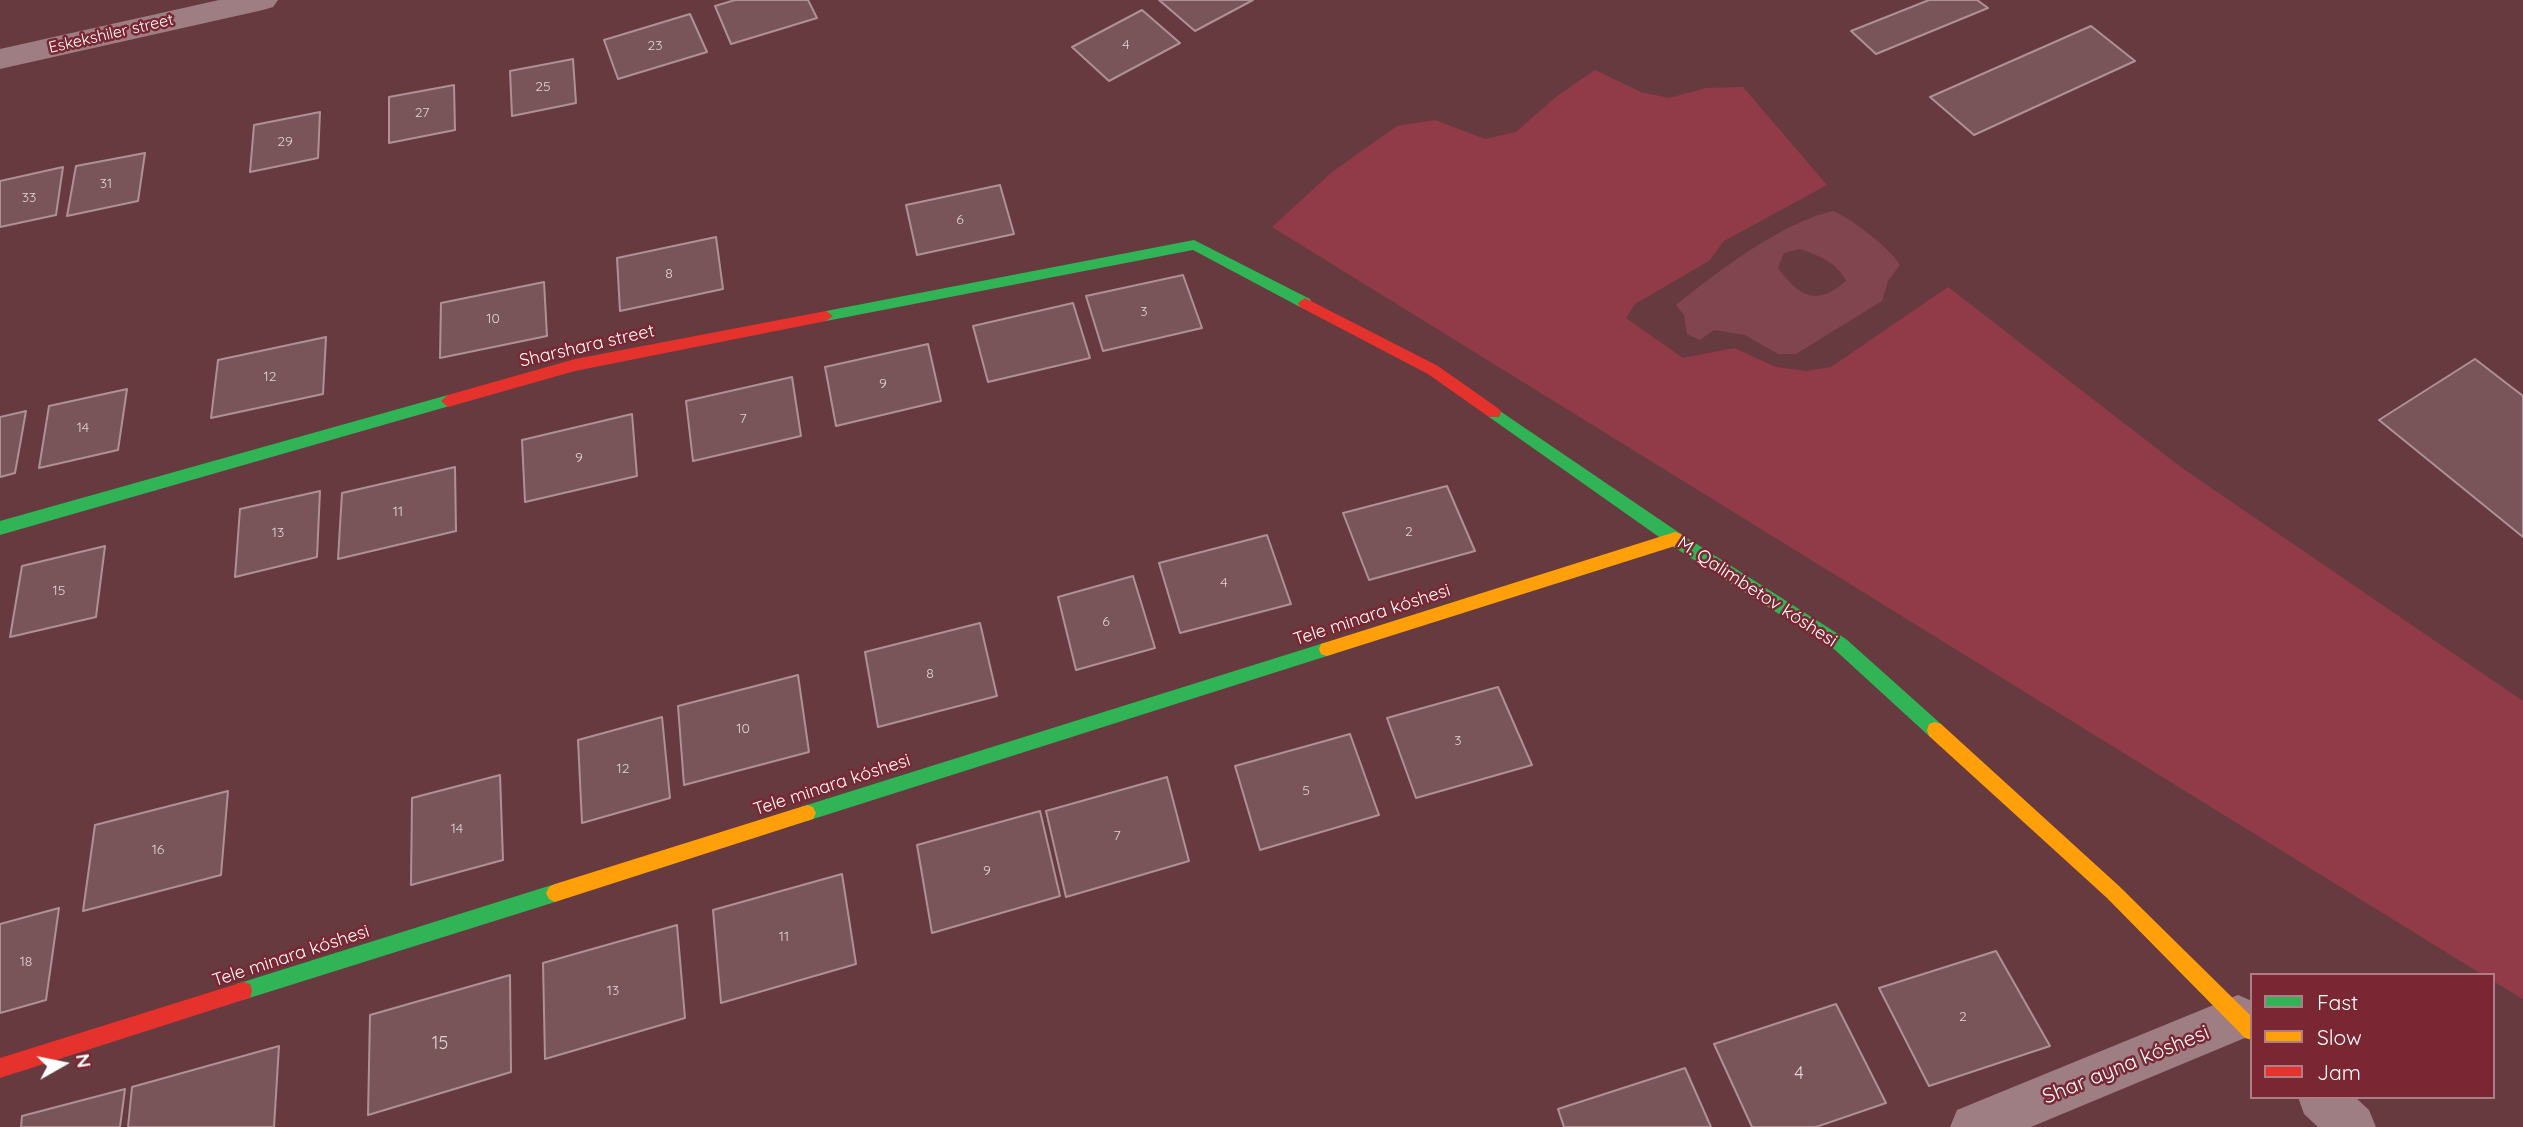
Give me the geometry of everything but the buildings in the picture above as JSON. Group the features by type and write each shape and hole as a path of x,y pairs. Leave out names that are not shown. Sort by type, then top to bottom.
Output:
{"street":[{"name":"Eskekshiler street","path":"0,59 263,0"},
{"name":"Sharshara street","path":"0,528 575,365 1194,245"},
{"name":"M. Qalimbetov kóshesi","path":"1194,245 1433,370 1675,539 1840,644 2113,892 2245,1025"},
{"name":"Tele minara kóshesi","path":"0,1068 1675,539"},
{"name":"Shar ayna kóshesi","path":"1974,1127 2245,1025"},
{"path":"2323,1099 2352,1127"}],"shaded area":[{"path":"1595,70 1641,92 1669,98 1706,88 1743,87 1827,185 1724,241 1709,261 1635,304 1626,318 1683,358 1734,348 1776,367 1806,371 1831,367 1948,287 2182,468 2523,701 2523,999 2495,982 2495,973 2480,973 1272,227 1332,172 1397,126 1435,120 1485,139 1516,132 1557,96"},
{"path":"1833,211 1841,215 1870,234 1895,258 1900,265 1888,281 1882,301 1796,354 1778,354 1745,335 1714,330 1700,340 1687,334 1684,315 1676,305 1751,250 1813,217","holes":["1800,249 1833,265 1846,281 1826,294 1817,296 1801,292 1778,268 1784,253"]}],"traffic: fast":[{"path":"826,316 1194,245 1305,303"},
{"path":"0,528 448,401"},
{"path":"1494,413 1675,539 1840,644 1935,730"},
{"path":"807,813 1327,649"},
{"path":"243,991 555,893"}],"traffic: slow":[{"path":"1327,649 1675,539"},
{"path":"1935,730 2113,892 2250,1029"},
{"path":"555,893 807,813"}],"traffic: jam":[{"path":"1305,303 1433,370 1494,413"},
{"path":"448,401 575,365 826,316"},
{"path":"0,1068 243,991"}]}
